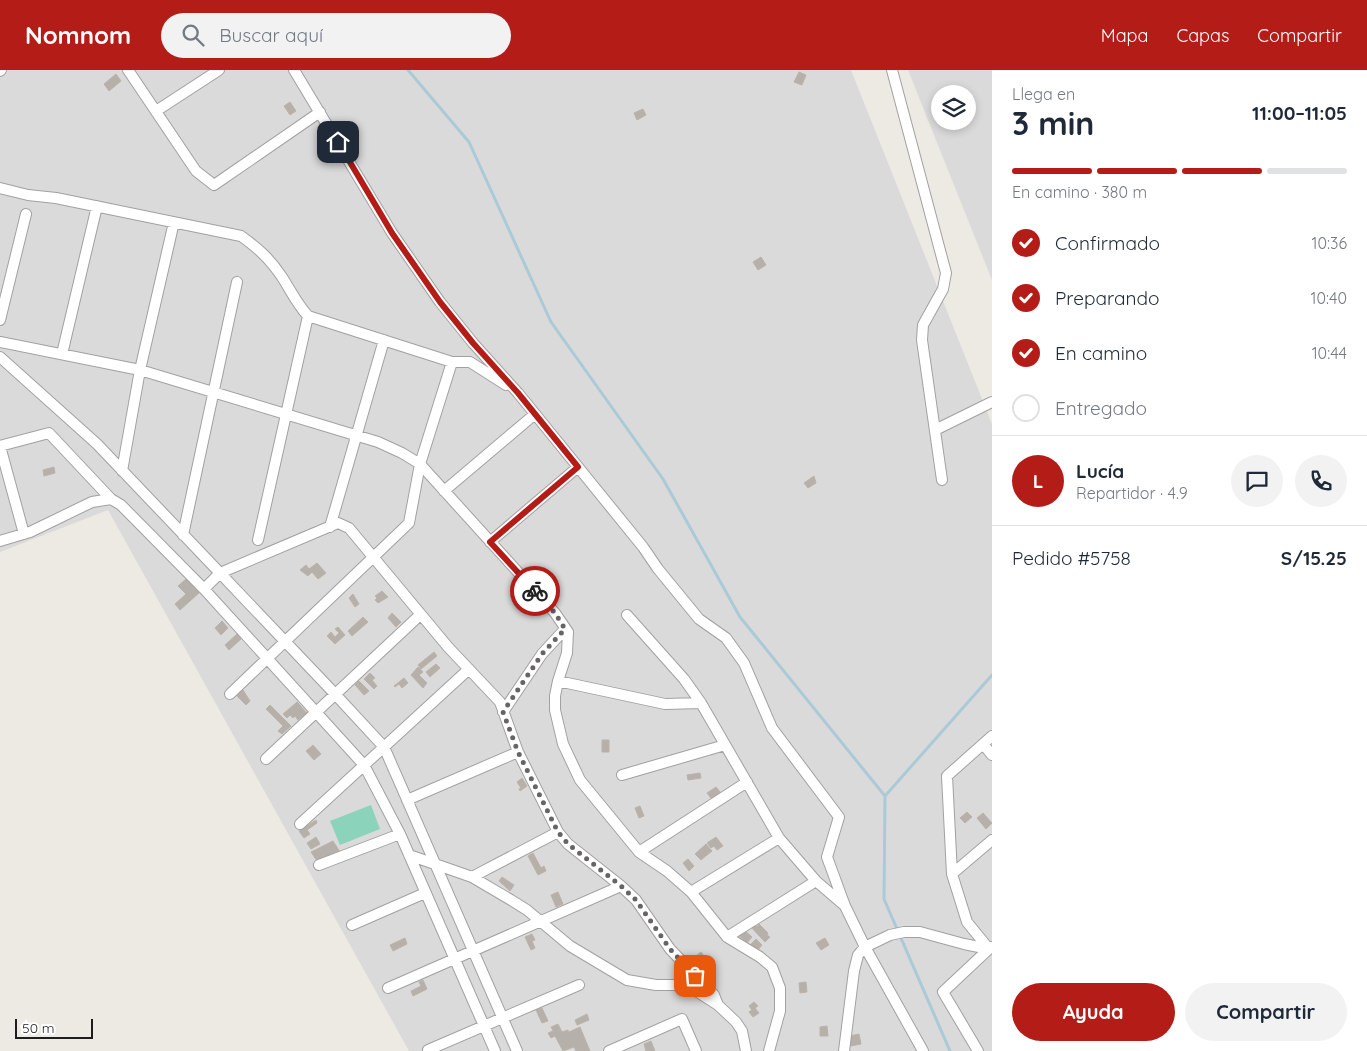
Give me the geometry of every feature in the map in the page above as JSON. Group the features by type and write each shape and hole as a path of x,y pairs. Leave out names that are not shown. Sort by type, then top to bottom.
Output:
{"street":[{"path":"128,70 196,171 214,185 320,112"},
{"path":"156,111 218,70"},
{"path":"294,70 392,233 434,294 473,343 518,393 699,619 726,638 744,663 772,728 839,817 827,857 845,906 865,947 923,1051"},
{"path":"892,70 946,273 943,289 923,324 922,340 942,480"},
{"path":"0,188 241,236 264,253 283,278 299,306 308,316 452,362 470,362 518,393"},
{"path":"62,354 97,206"},
{"path":"0,320 26,214"},
{"path":"122,471 140,370 174,222"},
{"path":"183,535 237,282"},
{"path":"258,540 308,316"},
{"path":"330,527 384,340"},
{"path":"0,342 140,370 357,435 386,446 420,464 555,613 568,632 567,652 558,681 555,710 563,744 580,780 638,852 667,871 691,892 727,937 760,957 772,968 780,988 780,1011 768,1051"},
{"path":"0,357 97,444 384,748 517,1051"},
{"path":"230,694 409,523 420,464 452,362"},
{"path":"935,430 992,402"},
{"path":"444,491 535,414"},
{"path":"24,534 0,446 48,433 111,499 121,505 204,589 364,766 400,834 495,1051"},
{"path":"490,542 578,467"},
{"path":"0,541 24,534 92,502 111,499"},
{"path":"204,589 220,573 338,523 349,528 420,614 500,702 518,752 558,832 568,844 636,900 670,949 714,995 718,1005"},
{"path":"266,758 420,614"},
{"path":"627,615 684,679 701,703 779,838 816,881 845,906"},
{"path":"503,712 542,654 565,629"},
{"path":"300,824 469,669"},
{"path":"558,681 665,704 701,703"},
{"path":"991,949 967,922 952,874 947,776 992,736"},
{"path":"983,744 992,755"},
{"path":"622,775 726,745"},
{"path":"407,800 518,752"},
{"path":"638,852 747,782"},
{"path":"472,877 558,832"},
{"path":"319,865 400,834"},
{"path":"691,892 779,838"},
{"path":"952,874 992,840"},
{"path":"409,855 472,877 527,910 586,957 627,980 656,985 684,985 718,1005 736,1022 742,1031 746,1051"},
{"path":"727,937 816,881"},
{"path":"388,988 621,886"},
{"path":"352,925 425,892"},
{"path":"844,1051 854,971 858,955 865,947 890,935 904,932 920,932 991,949"},
{"path":"978,1051 943,992 991,949"},
{"path":"428,1050 579,986"},
{"path":"610,1051 682,1019 696,1051"}],"shaded area":[{"path":"0,70 851,70 992,424 992,1051 409,1051 108,510 0,552"},
{"path":"908,70 992,70 992,280 932,130 976,130 976,85 931,85 931,128"}],"green space":[{"path":"371,805 380,829 340,845 330,821"}],"building":[{"path":"799,72 806,75 802,85 794,82"},
{"path":"116,74 121,81 109,91 104,84"},
{"path":"290,102 296,111 290,115 284,106"},
{"path":"643,109 646,115 637,120 634,113"},
{"path":"761,257 766,265 758,270 753,262"},
{"path":"54,467 55,473 44,476 43,470"},
{"path":"814,476 816,483 808,488 804,483"},
{"path":"317,563 326,573 318,579 312,572 308,576 300,570 306,565 309,569"},
{"path":"186,579 199,593 180,610 175,604 186,594 178,586"},
{"path":"382,591 388,597 378,603 375,600 377,598 375,596"},
{"path":"353,594 359,604 355,607 349,598"},
{"path":"392,613 401,622 396,627 388,618"},
{"path":"363,617 368,622 352,636 348,631"},
{"path":"222,621 228,628 221,635 215,628"},
{"path":"338,627 345,635 335,644 327,636 331,632 335,637 339,633 335,629"},
{"path":"237,634 241,639 229,650 225,645"},
{"path":"434,652 437,656 421,669 418,665"},
{"path":"436,664 440,668 430,677 426,672"},
{"path":"418,667 423,672 419,675 427,683 423,688 411,675"},
{"path":"370,673 375,678 372,680 377,686 374,689 364,679"},
{"path":"404,678 408,683 402,688 399,684 394,686"},
{"path":"359,681 369,691 364,695 355,685"},
{"path":"243,690 250,701 246,705 237,696"},
{"path":"297,702 307,713 298,720 295,716 293,718 290,715 287,718 283,714"},
{"path":"270,705 291,726 282,734 278,731 283,726 266,709"},
{"path":"602,740 609,740 609,752 602,752"},
{"path":"313,745 321,754 314,760 306,751"},
{"path":"700,773 701,778 688,780 687,775"},
{"path":"522,778 527,786 520,791 519,789 521,788 517,782"},
{"path":"716,787 720,792 711,798 707,793"},
{"path":"640,806 644,816 639,818 635,808"},
{"path":"967,812 972,817 965,823 960,818"},
{"path":"983,813 992,823 986,829 977,818"},
{"path":"316,820 317,823 307,830 310,834 304,838 299,831"},
{"path":"316,837 320,844 311,849 307,843"},
{"path":"716,837 723,846 717,850 714,846 711,848 707,843"},
{"path":"333,841 340,852 317,861 311,852"},
{"path":"706,844 712,851 701,860 695,854"},
{"path":"533,853 541,868 544,866 546,871 538,875 528,856"},
{"path":"688,859 694,866 689,871 683,863"},
{"path":"502,877 514,885 510,891 499,881"},
{"path":"558,892 563,904 556,907 551,895"},
{"path":"753,923 757,927 759,924 768,933 767,935 770,937 765,942 750,926"},
{"path":"743,929 752,937 747,943 737,934"},
{"path":"532,934 535,940 532,941 535,948 531,950 525,937"},
{"path":"405,938 407,944 393,951 390,945"},
{"path":"825,938 829,945 821,950 816,943"},
{"path":"756,939 762,945 757,951 750,945"},
{"path":"701,952 704,956 695,964 691,960"},
{"path":"423,980 427,989 413,996 411,991 421,986 419,982"},
{"path":"806,982 807,992 800,993 799,983"},
{"path":"754,1002 758,1006 755,1008 759,1013 753,1017 749,1012 752,1010 749,1006"},
{"path":"542,1008 548,1021 542,1023 536,1010"},
{"path":"587,1014 589,1020 577,1025 575,1020"},
{"path":"558,1024 562,1032 568,1030 569,1032 580,1027 590,1051 576,1051 574,1047 563,1051 555,1036 551,1038 548,1033 553,1031 551,1027"},
{"path":"827,1026 828,1036 820,1036 820,1027"},
{"path":"859,1034 861,1044 851,1046 850,1036"},
{"path":"651,1041 655,1051 646,1051 644,1044"}],"waterway":[{"path":"408,70 469,142 551,322 663,479 740,617 885,796 884,899 950,1051"},
{"path":"885,796 992,675"}],"way so far":[{"path":"535,591 555,613 565,629 542,654 503,712 518,752 558,832 568,844 636,900 670,949 695,976"}],"route":[{"path":"338,142 392,233 440,302 578,467 490,542 535,591"}]}
